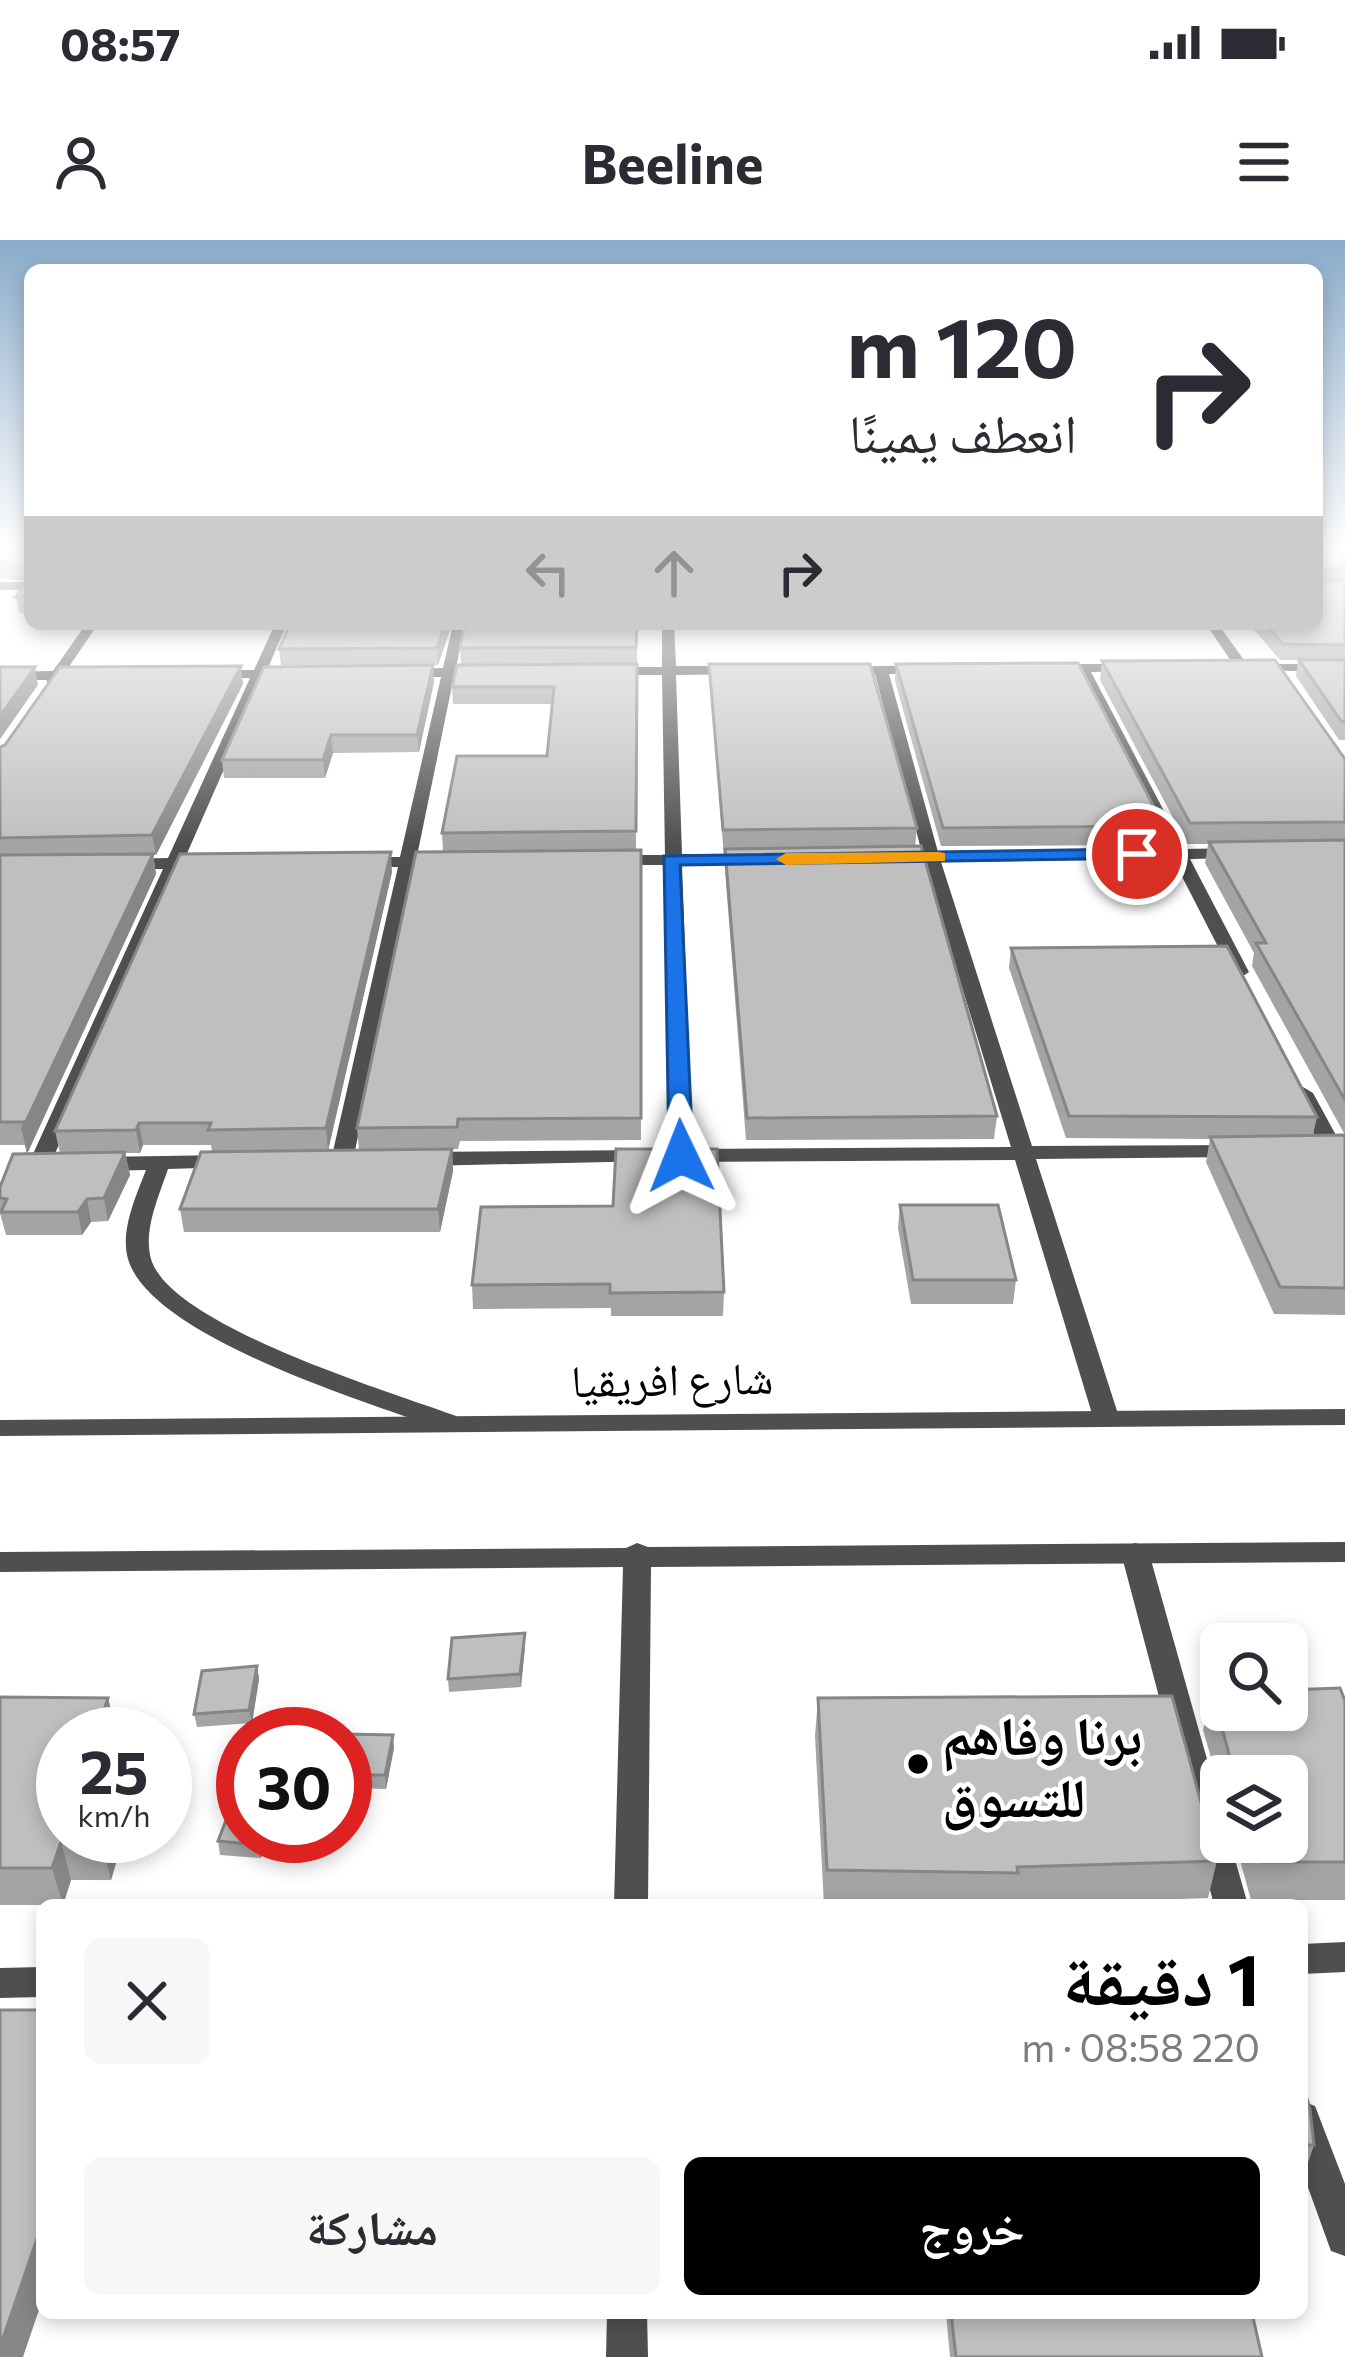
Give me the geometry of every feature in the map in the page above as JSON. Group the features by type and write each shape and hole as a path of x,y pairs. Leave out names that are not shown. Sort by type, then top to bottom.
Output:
{"street":[{"path":"45,692 76,648"},
{"path":"250,1161 29,1165 174,864 271,648"},
{"path":"454,648 353,1160 1261,1151"},
{"path":"669,648 670,860 681,1156"},
{"path":"1229,648 1242,667"},
{"path":"1220,667 1345,668"},
{"path":"1037,668 1156,668"},
{"path":"1082,668 1244,980"},
{"path":"1277,668 1288,684"},
{"path":"834,670 948,669"},
{"path":"581,672 763,670"},
{"path":"881,670 931,857 1106,1417"},
{"path":"378,673 493,672"},
{"path":"192,674 306,674"},
{"path":"0,676 102,675"},
{"path":"884,858 1250,853"},
{"path":"576,860 765,859"},
{"path":"339,862 458,861"},
{"path":"109,865 221,863"},
{"path":"1288,1065 1339,1150"},
{"path":"1309,1150 1339,1150"},
{"path":"159,1163 137,1244 140,1266 154,1290 176,1310 223,1334 447,1422"},
{"name":"شارع افريقيا","path":"0,1428 1345,1417"},
{"path":"1136,1552 1229,1899"},
{"path":"0,1562 637,1553 1345,1552"},
{"path":"631,1899 637,1553"},
{"path":"1308,1959 1345,1957"},
{"path":"0,1983 36,1982"},
{"path":"1308,2134 1345,2237"},
{"path":"627,2319 627,2357"}],"building":[{"path":"280,648 437,648 437,648"},
{"path":"1275,660 1345,759 1345,822 1190,823 1102,661"},
{"path":"1299,660 1345,660 1345,722 1342,722"},
{"path":"1078,663 1164,826 943,828 896,664"},
{"path":"637,664 636,831 442,833 457,756 547,756 554,687 452,687 457,665"},
{"path":"709,664 870,664 917,828 723,830"},
{"path":"433,665 417,735 331,735 323,760 222,760 264,667"},
{"path":"241,666 152,835 0,838 0,747 60,667"},
{"path":"0,667 35,667 0,716"},
{"path":"1345,840 1345,1100 1256,943 1266,943 1209,842"},
{"path":"921,846 997,1116 747,1118 725,849"},
{"path":"641,850 641,1118 458,1119 457,1127 357,1128 416,852"},
{"path":"391,852 326,1128 208,1130 211,1123 139,1123 136,1130 55,1131 180,854"},
{"path":"153,854 22,1130 25,1122 0,1122 0,855"},
{"path":"1227,946 1317,1117 1069,1116 1011,948"},
{"path":"1345,1135 1345,1288 1280,1287 1210,1137"},
{"path":"452,1149 438,1209 180,1209 201,1152"},
{"path":"616,1149 717,1149 724,1292 610,1293 610,1284 472,1285 481,1207 613,1206"},
{"path":"125,1152 104,1198 87,1199 78,1212 1,1212 7,1199 0,1198 0,1187 13,1154"},
{"path":"900,1205 998,1205 1016,1280 913,1280"},
{"path":"525,1633 520,1674 448,1679 452,1638"},
{"path":"257,1666 250,1707 216,1707 216,1712 194,1714 202,1671"},
{"path":"1340,1688 1345,1701 1345,1862 1308,1862 1308,1755 1229,1755 1223,1731 1308,1731 1308,1689"},
{"path":"1172,1696 1200,1799 1200,1862 1017,1867 1018,1873 827,1870 818,1698"},
{"path":"0,1697 108,1698 105,1707 36,1707 36,1863 54,1863 52,1868 0,1868"},
{"path":"372,1735 393,1735 385,1775 372,1775"},
{"path":"0,2010 36,2010 36,2242 0,2347"},
{"path":"1308,2102 1310,2109 1314,2145 1308,2145"},
{"path":"952,2319 1253,2319 1262,2357 956,2357"}],"slow traffic":[{"path":"786,859 938,857"}],"place":[{"name":"برنا وفاهم للتسوق","path":"918,1764"}],"route":[{"path":"681,1156 670,860 1137,854"}]}
